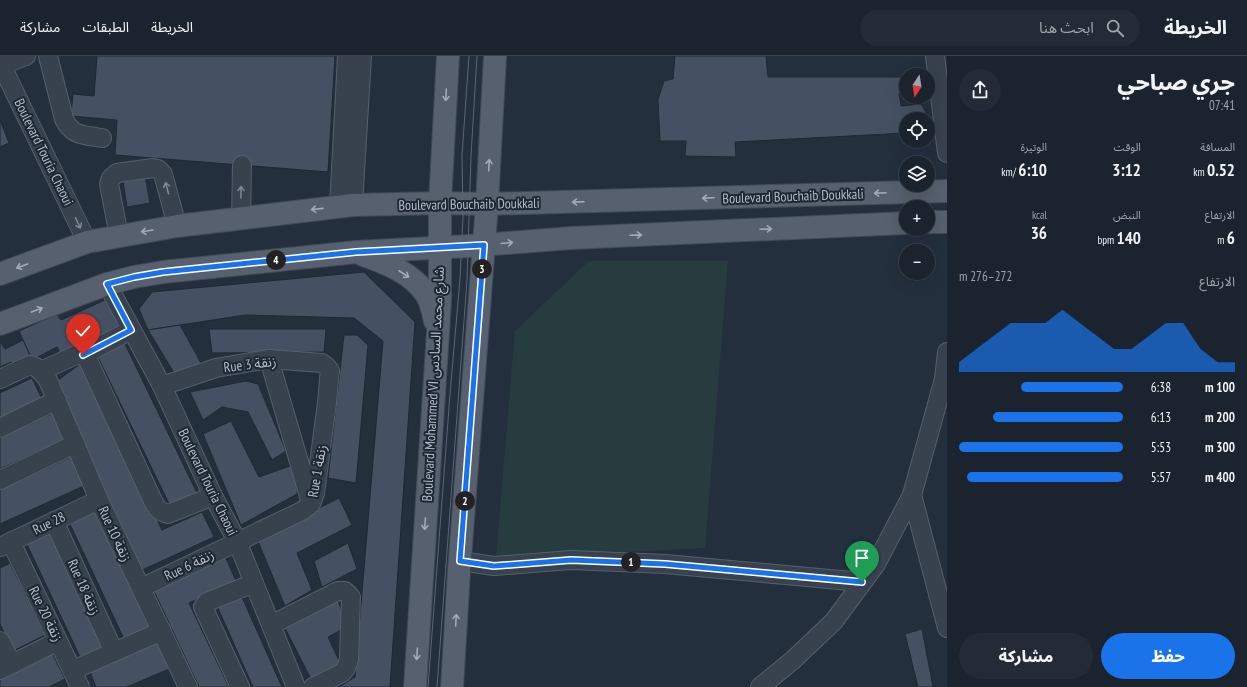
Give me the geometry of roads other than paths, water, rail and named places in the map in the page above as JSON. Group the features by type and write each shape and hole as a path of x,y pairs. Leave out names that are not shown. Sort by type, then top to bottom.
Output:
{"main road":[{"name":"Boulevard Mohammed VI شارع محمد السادس","path":"415,687 438,332 440,203 448,56"},
{"path":"452,687 487,204 495,56"},
{"name":"Boulevard Bouchaib Doukkali","path":"0,274 87,242 178,226 346,206 440,203 487,204 947,191"},
{"path":"935,222 947,222"},
{"path":"0,324 107,284 163,272 356,252 440,248 571,238 899,223"},
{"path":"356,252 391,266 402,272 419,285 431,304 438,332"}],"street":[{"path":"1,63 26,56"},
{"path":"48,56 66,124 76,133 102,138"},
{"path":"346,206 347,56"},
{"path":"346,206 362,56"},
{"path":"935,56 944,104 947,152"},
{"name":"Boulevard Touria Chaoui","path":"1,63 87,242"},
{"path":"241,219 242,165"},
{"path":"119,236 109,184 111,178 117,173 153,168 161,172 163,174 178,226"},
{"name":"Boulevard Touria Chaoui","path":"107,284 162,386 213,496 237,541 296,687"},
{"path":"0,378 30,366 36,367 44,374 76,355 83,355 131,330"},
{"path":"760,687 793,660 834,621 876,564 912,495 944,379 947,352"},
{"path":"83,355 87,358 157,509 168,514 213,496"},
{"path":"269,359 311,504"},
{"name":"Rue 3 زنقة","path":"162,386 216,368 269,359 322,363 330,371 329,380"},
{"name":"Rue 10 زنقة","path":"44,374 99,500 162,632 183,685"},
{"name":"Rue 1 زنقة","path":"237,541 302,511 311,504 315,493 329,380"},
{"path":"0,428 56,400"},
{"path":"0,480 75,444"},
{"path":"912,495 947,628"},
{"name":"Rue 28","path":"5,545 99,500"},
{"name":"Rue 18 زنقة","path":"54,521 114,652"},
{"name":"Rue 6 زنقة","path":"141,588 237,541"},
{"name":"Rue 20 زنقة","path":"5,545 58,641 75,682"},
{"path":"460,561 494,566 571,560 665,564 862,582"},
{"path":"240,687 203,606 207,602 254,582"},
{"path":"271,625 338,591 345,591 351,597 349,659 346,668 342,673 313,687"},
{"path":"75,682 114,652 162,632"},
{"path":"0,641 6,667 58,641"}],"tram line":[{"path":"428,687 460,279 463,215 462,155 469,56"},
{"path":"437,687 467,280 471,156 477,56"}]}
